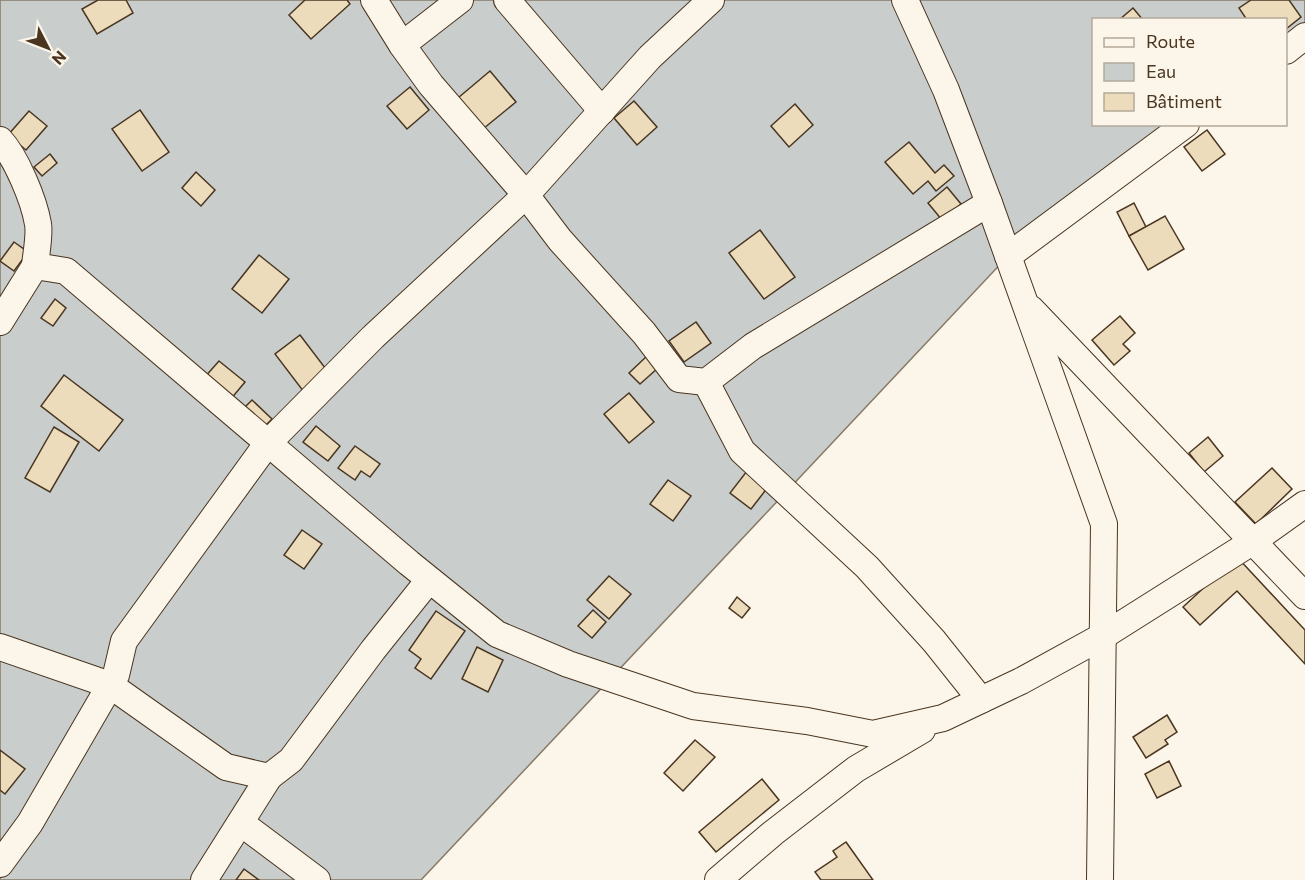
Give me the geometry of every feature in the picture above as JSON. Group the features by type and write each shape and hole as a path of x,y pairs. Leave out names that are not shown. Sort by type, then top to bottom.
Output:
{"street":[{"path":"374,0 402,45 431,84 526,195 560,240 644,333 679,379 706,382 753,346 989,203"},
{"path":"402,45 460,0"},
{"path":"507,0 602,111"},
{"path":"0,864 30,823 116,675 124,641 267,444 373,337 526,195 651,57 711,0"},
{"path":"905,0 946,90 989,203 1104,524 1100,880"},
{"path":"1287,50 1305,36"},
{"path":"1008,256 1183,126"},
{"path":"0,140 8,148 26,185 39,225 35,266 0,322"},
{"path":"35,266 66,271 267,444 497,634 568,664 693,706 873,734 943,718"},
{"path":"1025,302 1305,596"},
{"path":"706,382 742,451 867,567 934,641 981,700"},
{"path":"718,880 773,833 856,769 943,718 1021,681 1103,636 1252,542 1305,504"},
{"path":"204,880 269,777 291,760 373,650 429,580"},
{"path":"0,647 110,685 226,767 269,777"},
{"path":"241,823 317,880"}],"water":[{"path":"0,0 1305,0 1305,36 1287,50 1287,18 1092,18 1092,126 1185,126 1008,256 421,880 0,880"}],"building":[{"path":"98,0 126,0 133,13 97,34 82,9"},
{"path":"305,0 347,0 350,4 311,39 289,15"},
{"path":"1251,0 1289,0 1301,17 1287,28 1287,18 1246,18 1239,8"},
{"path":"1133,8 1141,18 1121,18"},
{"path":"490,71 516,102 478,133 452,103"},
{"path":"410,87 429,110 407,129 387,106"},
{"path":"634,101 657,127 637,145 614,118"},
{"path":"795,104 813,125 789,147 771,126"},
{"path":"140,110 169,152 142,171 112,129"},
{"path":"29,111 47,126 26,150 8,135"},
{"path":"1207,130 1225,154 1202,171 1184,147"},
{"path":"909,142 935,173 944,165 954,176 936,191 928,181 913,194 885,162"},
{"path":"50,154 57,163 42,176 34,167"},
{"path":"196,172 215,190 201,206 182,188"},
{"path":"947,187 961,204 942,220 928,203"},
{"path":"1134,203 1146,227 1129,236 1117,212"},
{"path":"1165,216 1184,249 1148,270 1129,236"},
{"path":"760,230 795,277 764,299 729,253"},
{"path":"14,242 28,252 14,271 0,261"},
{"path":"259,255 289,279 262,313 232,289"},
{"path":"55,299 66,308 53,326 41,318"},
{"path":"1120,316 1135,333 1123,344 1130,351 1114,365 1092,340"},
{"path":"696,322 711,343 684,362 669,341"},
{"path":"300,335 332,377 307,396 275,354"},
{"path":"647,356 658,368 640,384 629,373"},
{"path":"219,361 245,382 230,400 204,378"},
{"path":"64,375 123,420 99,451 41,406"},
{"path":"629,393 654,422 629,443 604,414"},
{"path":"252,400 272,419 256,435 236,416"},
{"path":"316,426 340,446 328,461 303,442"},
{"path":"54,427 79,442 50,492 25,478"},
{"path":"1208,437 1223,456 1204,472 1189,453"},
{"path":"355,446 380,464 370,477 361,471 355,480 338,468"},
{"path":"1272,468 1292,489 1256,524 1235,502"},
{"path":"747,471 768,487 751,509 730,493"},
{"path":"668,480 691,496 673,521 650,504"},
{"path":"302,530 322,544 304,569 284,555"},
{"path":"1237,557 1305,630 1305,664 1237,591 1200,625 1183,607"},
{"path":"609,576 631,594 609,619 587,600"},
{"path":"737,597 750,608 742,618 729,608"},
{"path":"593,610 606,622 592,638 578,626"},
{"path":"436,611 465,631 431,679 415,668 421,659 409,650"},
{"path":"477,647 503,660 488,692 462,679"},
{"path":"1167,715 1177,732 1165,740 1168,744 1146,758 1133,737"},
{"path":"695,740 715,757 683,791 664,773"},
{"path":"0,750 25,769 5,794 0,790"},
{"path":"1169,761 1181,786 1157,798 1145,774"},
{"path":"762,779 779,800 716,852 699,832"},
{"path":"846,842 873,880 821,880 815,872 837,857 833,851"},
{"path":"244,869 259,880 236,880"}]}
